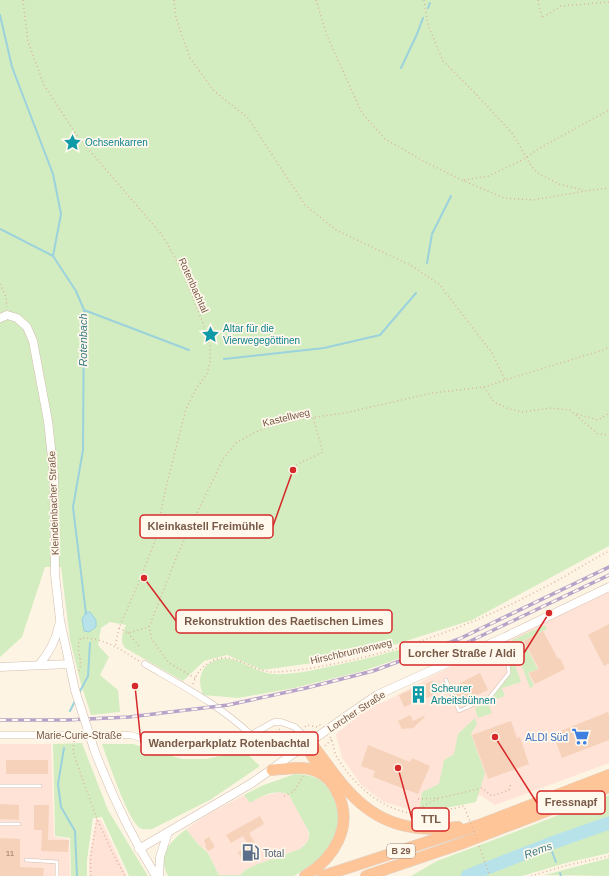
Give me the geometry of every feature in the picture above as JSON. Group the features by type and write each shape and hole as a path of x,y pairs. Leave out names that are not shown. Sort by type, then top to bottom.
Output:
{"highway":[{"path":"305,876 316,868 330,854 339,841 344,825 341,800 337,790 325,776 311,754 310,742"},
{"path":"310,742 354,798 368,809 384,818 404,826 422,830 479,825"},
{"path":"272,770 300,768 318,772 325,776"},
{"name":"B 29","path":"323,876 479,825 609,775"},
{"name":"B 29","path":"366,876 463,843 609,787"}],"street":[{"name":"Kleindeinbacher Straße","path":"4,317 17,318 27,327 33,341 48,422 54,476 55,575 60,620 75,690 107,784 139,849 156,876"},
{"name":"Lorcher Straße","path":"139,849 228,798 272,770 377,695 505,637 609,587"},
{"path":"39,665 52,647 57,636 60,620"},
{"path":"0,667 69,664"},
{"path":"145,664 190,690 252,735"},
{"name":"Marie-Curie-Straße","path":"0,736 130,735 177,748 199,752 221,749 252,735 274,722 282,722 291,725 310,742"},
{"path":"159,876 160,857 168,832"}],"lane":[{"path":"446,680 460,711 490,697 509,673 504,653"},
{"path":"0,786 40,786"},
{"path":"0,824 20,824"},
{"path":"26,860 57,862 57,876"}],"path":[{"name":"Rotenbachtal","path":"23,0 28,42 44,85 78,137 162,235 181,268 203,323 210,346 210,362 207,374 196,389 186,409 166,487 155,541 142,577 119,628 115,647"},
{"path":"174,0 176,18 190,58 214,91 248,118 305,205 336,230 412,266 439,284 492,353 505,380"},
{"path":"316,0 327,36 362,113 385,139 416,157 462,180 504,198 533,200 609,188"},
{"path":"424,0 428,25 444,61 512,133 532,167 539,174 558,184 585,191"},
{"path":"538,0 542,18 561,6 609,2"},
{"path":"462,180 489,176 526,158 538,149 609,110"},
{"path":"0,284 6,297 4,317"},
{"name":"Kastellweg","path":"149,627 179,551 223,459 236,443 271,426 313,417 345,414 432,393 484,387 609,347"},
{"path":"484,387 494,402 509,409 523,412 551,408 570,410 598,434 609,435"},
{"path":"575,414 598,420 609,413"},
{"path":"296,465 323,452 313,417"},
{"name":"Hirschbrunnenweg","path":"190,690 195,678 203,667 220,658 233,658 264,671 274,673 334,663 375,654 432,638 474,621 543,588 609,551"},
{"path":"128,633 149,627 152,640 169,663 195,678"},
{"path":"119,628 128,633 139,646"},
{"path":"71,673 79,671 80,668 78,644 81,638 95,639 115,647 145,664"},
{"path":"275,727 289,737 307,725 313,727 320,725 332,739 336,756 367,792 383,804 410,813 430,814 464,806 490,876"},
{"path":"75,735 73,751 97,819 125,876"},
{"path":"418,799 440,798 482,788 492,796 509,790 511,783"},
{"path":"410,813 440,798"},
{"path":"91,876 91,856 97,819"},
{"path":"531,876 568,865 609,856"}],"shaded area":[{"path":"609,592 609,763 495,805 480,795 439,807 411,810 384,802 362,786 342,758 336,734 370,707 388,700 430,677"},
{"path":"0,744 51,744 54,837 69,839 70,876 0,876"},
{"path":"280,792 289,795 307,827 309,837 308,841 300,849 258,864 245,870 240,875 219,875 208,853 197,843 186,829 210,813 244,795 250,802 260,797"},
{"path":"96,820 101,820 127,876 89,876 89,859"}],"green space":[{"path":"0,0 609,0 609,546 472,620 387,647 327,661 262,670 227,655 204,661 183,681 125,648 122,639 126,625 110,622 101,628 98,645 109,657 100,675 118,690 120,712 91,715 81,684 70,640 61,567 45,567 22,637 0,657"},
{"path":"545,625 547,629 523,641 538,669 528,673 534,686 530,688 512,640"},
{"path":"426,642 429,648 363,671 294,688 238,698 203,695 200,684 203,670 206,666 216,660 231,659 267,673 289,674 311,671 355,661"},
{"path":"514,662 521,682 502,688 505,696 494,700 495,703 489,706 492,713 478,718 475,708 491,699 510,673 510,664"},
{"path":"475,718 477,724 471,734 485,773 476,802 419,813 422,792 439,784 444,760 454,754 458,734"},
{"path":"82,743 108,810 148,876 129,876 102,817 93,818 87,860 87,876 71,876 70,838 55,836 53,744"},
{"path":"102,744 133,744 182,759 206,759 244,751 260,766 210,800 152,829 143,829 140,828 129,813"},
{"path":"295,774 308,775 322,782 330,791 337,808 337,829 334,838 330,847 315,862 300,873 293,876 168,876 164,865 165,853 170,844 186,829 197,843 208,853 219,875 240,875 245,870 258,864 300,849 304,846 309,838 309,832 289,795 279,792 269,794 250,803 244,795 261,786"},
{"path":"609,795 609,853 566,863 522,876 411,876 437,861"},
{"path":"609,858 609,876 544,875 552,873"}],"water":[{"path":"86,612 90,612 96,620 96,627 89,632 84,631 82,619"}],"building":[{"path":"609,624 609,663 604,666 588,635"},
{"path":"543,631 565,669 535,684 529,673 539,669 524,641"},
{"path":"480,673 488,690 464,701 463,699 459,701 452,687"},
{"name":"Scheurer Arbeitsbühnen","path":"432,681 437,694 404,707 399,695"},
{"name":"ALDI Süd","path":"608,712 609,740 562,758 553,734"},
{"path":"410,715 413,721 424,716 425,717 413,728 402,729 398,721"},
{"path":"511,721 517,738 520,737 529,764 488,779 472,735"},
{"path":"368,745 410,762 412,758 430,766 418,794 373,777 375,771 361,766"},
{"path":"6,760 48,760 48,774 6,774"},
{"path":"0,804 19,805 19,820 0,819"},
{"path":"34,805 49,805 48,840 69,840 68,852 41,851 42,830 34,830"},
{"path":"260,816 264,824 249,833 261,853 244,863 238,852 249,846 243,836 231,843 226,835"},
{"path":"209,837 215,847 208,851 204,840"},
{"path":"0,838 20,839 20,867 44,868 43,876 0,876"}],"waterway":[{"path":"428,8 430,3"},
{"name":"Rotenbach","path":"0,15 12,67 53,174 61,214 53,256 76,291 84,310 83,450 73,507 86,614"},
{"path":"401,68 423,18"},
{"path":"427,263 432,234 451,196"},
{"path":"0,229 53,256"},
{"path":"224,359 324,348 380,335 416,293"},
{"path":"84,310 189,350"},
{"name":"Rotenbach","path":"79,693 88,676 90,643"},
{"name":"Rotenbach","path":"70,711 75,701"},
{"name":"Rotenbach","path":"64,748 58,784 61,807 75,831 77,876"},
{"name":"Rems","path":"467,876 549,844 609,823"},
{"path":"549,844 556,862"}],"railway":[{"path":"0,720 67,720 129,717 228,705 306,688 373,671 459,639 609,567"},
{"path":"431,656 462,645 609,575"}],"place":[{"name":"Ochsenkarren","path":"72,142"},
{"name":"Altar für die Vierwegegöttinen","path":"210,334"},
{"name":"Kleinkastell Freimühle","path":"293,470"},
{"name":"Rekonstruktion des Raetischen Limes","path":"144,578"},
{"name":"Lorcher Straße / Aldi","path":"549,613"},
{"name":"Wanderparkplatz Rotenbachtal","path":"135,686"},
{"name":"Scheurer Arbeitsbühnen","path":"418,694"},
{"name":"Fressnapf","path":"495,737"},
{"name":"ALDI Süd","path":"581,737"},
{"name":"TTL","path":"398,768"},
{"name":"Total","path":"250,853"}]}
